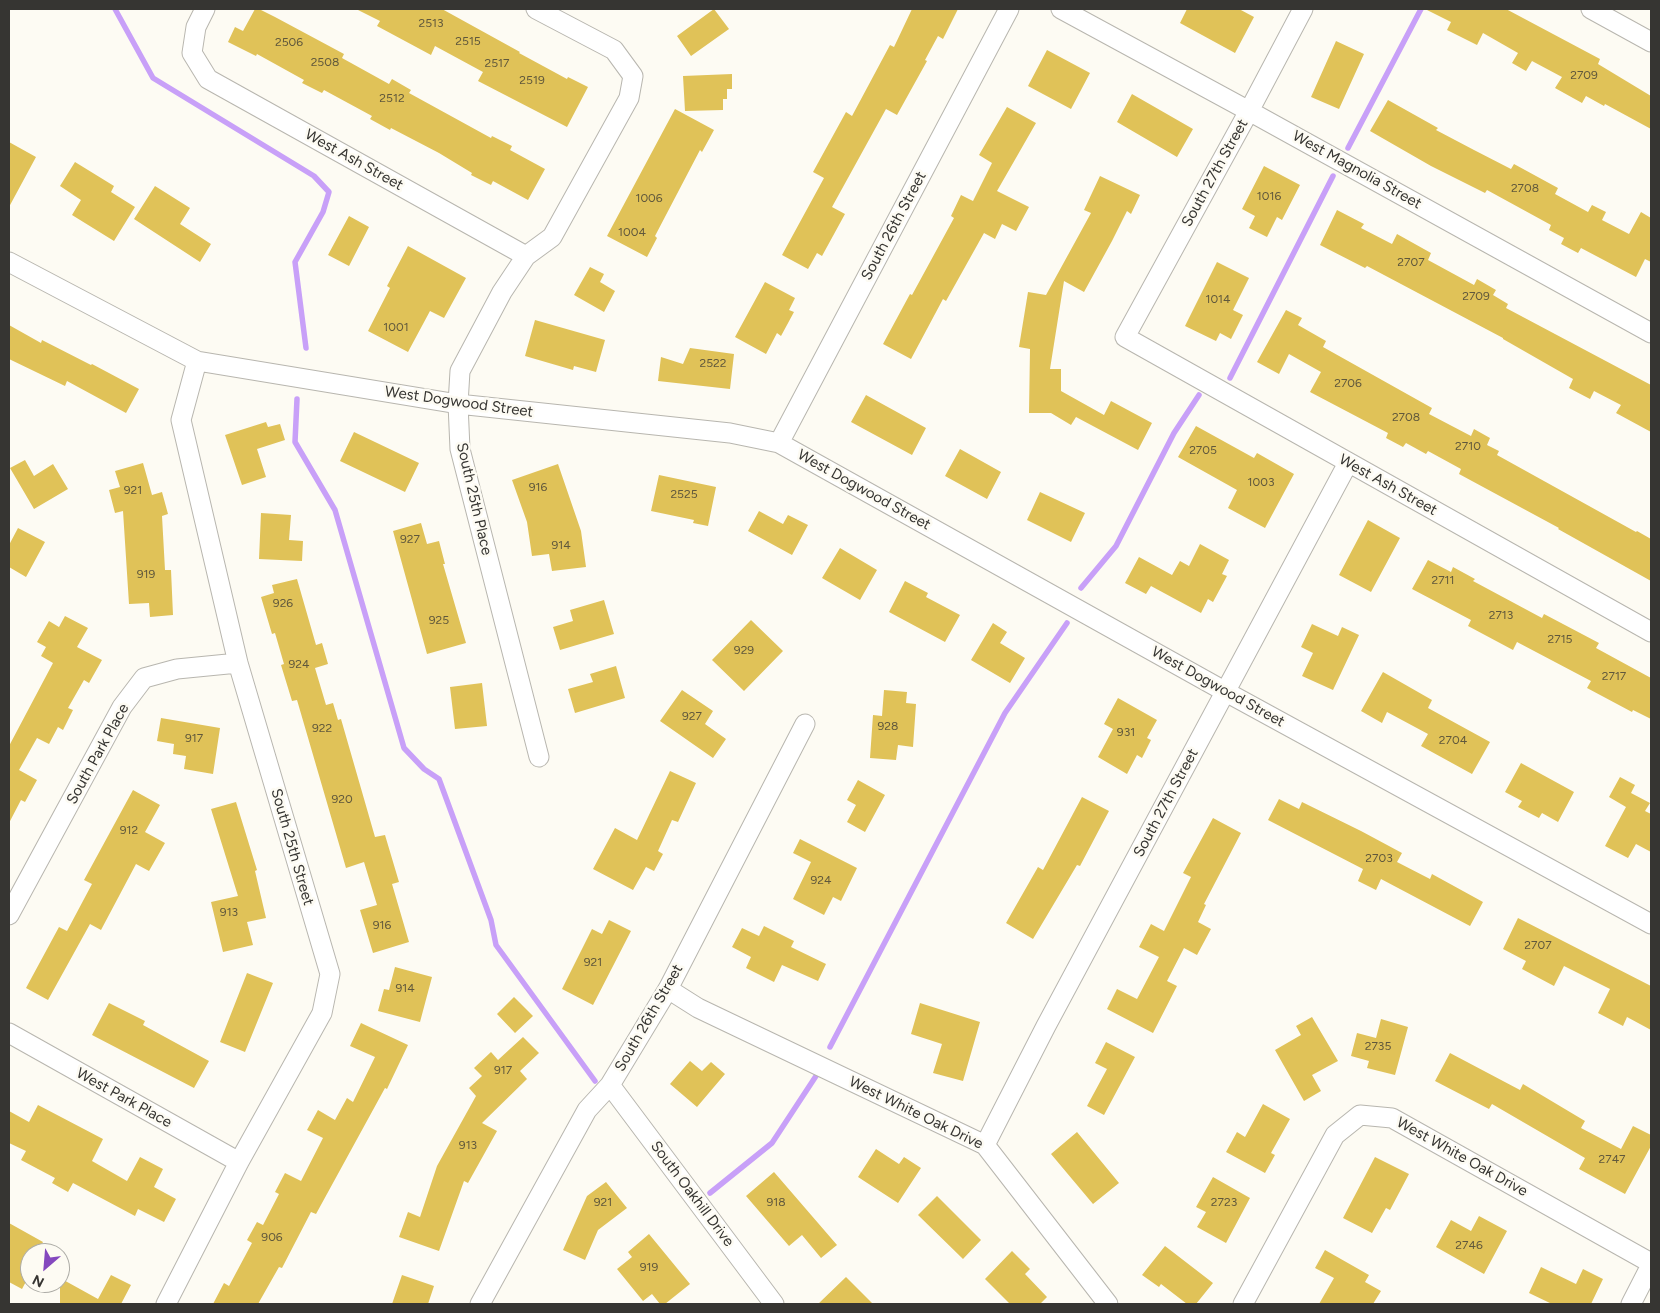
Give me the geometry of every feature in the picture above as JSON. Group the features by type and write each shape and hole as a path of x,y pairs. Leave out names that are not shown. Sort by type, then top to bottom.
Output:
{"street":[{"name":"West Ash Street","path":"205,9 196,27 192,53 208,79 526,256"},
{"name":"South 25th Place","path":"536,9 614,50 633,76 629,98 552,237 526,256 502,292 460,371 458,404 460,449 539,757"},
{"name":"South 26th Street","path":"779,443 1009,9"},
{"name":"West Magnolia Street","path":"1061,9 1249,110 1651,333"},
{"name":"South 27th Street","path":"1125,337 1303,9"},
{"path":"1592,9 1651,42"},
{"name":"West Dogwood Street","path":"9,262 196,361 458,404 730,433 779,443 1226,692 1651,924"},
{"name":"West Ash Street","path":"1125,337 1651,632"},
{"name":"South 25th Street","path":"166,1304 239,1162 322,1013 330,974 238,663 181,420 196,361"},
{"name":"South 27th Street","path":"986,1145 1046,1026 1348,463"},
{"name":"South Park Place","path":"9,915 122,707 144,678 178,668 238,663"},
{"name":"South 26th Street","path":"480,1304 587,1110 610,1084 668,989 805,724"},
{"name":"West White Oak Drive","path":"668,989 698,1008 986,1145 1108,1304"},
{"name":"West Park Place","path":"9,1034 239,1162"},
{"name":"South Oakhill Drive","path":"610,1084 774,1304"},
{"name":"West White Oak Drive","path":"1243,1304 1336,1135 1360,1115 1392,1118 1651,1264"},
{"path":"1631,1304 1651,1264"}],"building":[{"path":"255,9 275,17 344,54 342,58 389,84 392,79 411,90 409,93 491,138 492,136 512,146 510,150 545,169 528,200 493,181 491,185 471,175 472,173 439,153 370,119 372,116 324,90 322,93 302,83 304,80 257,54 256,56 228,42 235,27 243,31"},
{"path":"356,9 442,9 567,79 568,77 588,87 567,127 478,81 483,72 435,46 431,55 377,26 380,21"},
{"path":"714,9 729,29 691,56 677,36"},
{"path":"912,9 958,9 943,39 938,36 925,60 927,61 897,115 886,109 832,207 845,214 822,256 817,253 808,269 782,255 824,178 813,172 846,112 852,116 890,45 894,47"},
{"path":"1187,9 1239,9 1254,17 1235,53 1180,23"},
{"path":"1425,9 1506,9 1600,59 1598,64 1651,96 1651,129 1586,96 1582,103 1555,88 1562,77 1532,61 1526,71 1512,63 1518,53 1483,33 1477,45 1447,30 1451,22"},
{"path":"1336,41 1364,54 1339,109 1311,97"},
{"path":"1047,50 1090,73 1071,109 1028,86"},
{"path":"732,74 732,89 727,89 727,99 723,99 723,110 685,111 683,76"},
{"path":"1132,94 1193,129 1177,157 1117,122"},
{"path":"1388,100 1438,128 1436,130 1474,150 1511,169 1514,164 1558,188 1555,194 1588,212 1592,205 1606,212 1602,220 1629,234 1641,212 1651,218 1651,262 1645,259 1636,277 1581,248 1578,253 1561,244 1564,238 1549,230 1551,225 1487,190 1485,193 1431,166 1370,131"},
{"path":"1007,107 1036,123 997,191 1029,207 1016,231 1002,224 995,239 984,233 946,301 943,299 911,359 883,344 954,218 951,216 961,195 973,201 992,163 979,155"},
{"path":"675,109 714,130 702,152 700,150 655,236 657,238 647,257 607,236"},
{"path":"9,142 36,157 9,207"},
{"path":"75,162 114,186 111,192 135,207 114,241 72,215 81,200 60,186"},
{"path":"1264,166 1300,185 1282,220 1277,217 1267,237 1249,228 1255,216 1242,209"},
{"path":"1100,176 1140,195 1131,214 1127,211 1084,292 1064,281 1050,369 1061,369 1061,391 1104,415 1111,401 1152,423 1138,450 1076,417 1071,425 1051,413 1029,413 1030,349 1019,347 1028,292 1046,295 1091,213 1084,210"},
{"path":"155,186 190,208 180,224 211,244 200,262 134,219"},
{"path":"1337,210 1364,224 1361,228 1392,244 1397,234 1431,253 1428,260 1474,285 1477,279 1496,290 1493,295 1508,304 1506,308 1651,385 1651,432 1616,413 1621,405 1594,391 1590,399 1569,388 1573,379 1503,338 1367,266 1365,268 1320,245"},
{"path":"349,216 369,227 349,266 328,255"},
{"path":"408,246 466,278 444,318 430,311 408,352 368,331 390,288 387,286"},
{"path":"1217,262 1249,278 1233,310 1243,315 1231,339 1220,333 1216,341 1185,326"},
{"path":"590,267 604,274 600,282 615,291 604,312 574,295"},
{"path":"765,282 795,298 789,310 794,312 781,336 777,333 766,354 735,337"},
{"path":"1286,310 1302,318 1298,325 1326,341 1323,347 1432,408 1429,414 1471,436 1474,429 1490,438 1487,445 1499,451 1497,455 1651,539 1651,581 1559,528 1459,474 1461,469 1428,451 1426,454 1406,443 1403,447 1386,438 1388,433 1310,392 1321,372 1289,354 1279,374 1257,362"},
{"path":"535,320 605,340 596,372 574,366 573,370 525,356"},
{"path":"9,325 41,343 42,340 139,389 126,413 67,381 65,386 9,359"},
{"path":"690,348 734,354 730,389 658,381 661,357 683,364"},
{"path":"866,395 926,428 912,455 851,422"},
{"path":"266,422 268,427 280,424 285,440 257,449 266,477 242,485 225,435"},
{"path":"1196,426 1254,458 1257,453 1294,474 1265,528 1228,508 1237,490 1178,457"},
{"path":"354,432 419,463 405,492 340,461"},
{"path":"960,449 1001,472 987,499 945,476"},
{"path":"25,460 34,476 53,464 68,489 34,509 10,468"},
{"path":"143,463 152,495 162,492 168,514 162,516 165,570 171,570 173,615 150,617 149,603 129,604 123,511 115,513 109,490 120,487 115,471"},
{"path":"558,464 581,531 586,567 552,571 549,554 532,556 527,522 512,480"},
{"path":"659,475 716,487 708,526 693,523 694,520 651,511"},
{"path":"1040,492 1085,513 1071,542 1027,520"},
{"path":"759,511 783,524 788,515 808,525 792,555 748,531"},
{"path":"261,513 291,515 289,540 303,541 302,561 259,559"},
{"path":"1368,520 1400,538 1371,592 1339,575"},
{"path":"421,523 427,544 439,541 445,564 443,564 466,643 427,654 393,531"},
{"path":"18,528 45,542 26,577 9,567 9,545"},
{"path":"1200,544 1229,560 1222,574 1227,576 1213,602 1208,599 1201,613 1151,586 1146,594 1125,583 1139,557 1172,575 1180,561 1189,566"},
{"path":"840,548 877,570 860,600 822,578"},
{"path":"1428,560 1451,572 1453,567 1475,579 1473,581 1542,618 1544,614 1599,643 1596,648 1651,678 1651,719 1633,710 1632,712 1587,688 1591,681 1517,642 1513,650 1468,626 1471,620 1412,589"},
{"path":"297,579 316,645 322,643 328,664 315,668 326,705 333,703 338,720 341,719 375,837 385,835 399,882 392,884 409,942 373,953 360,910 377,905 364,862 346,868 297,700 292,701 281,665 284,664 275,633 272,634 261,597 274,593 272,585"},
{"path":"905,581 928,593 926,597 960,615 945,642 889,612"},
{"path":"604,600 614,634 560,650 553,627 573,621 570,610"},
{"path":"65,616 88,628 77,647 102,660 89,683 84,680 68,708 73,710 63,730 58,727 49,744 37,738 19,770 37,780 25,802 21,800 9,823 9,746 53,663 41,656 46,647 37,642 49,621 59,627"},
{"path":"751,620 783,651 744,691 712,660"},
{"path":"993,623 1007,632 1000,643 1025,658 1010,683 971,660"},
{"path":"1312,624 1338,636 1342,627 1359,635 1333,690 1302,676 1313,653 1301,647"},
{"path":"616,666 625,698 575,713 568,689 593,682 590,674"},
{"path":"1383,672 1432,700 1428,708 1490,742 1472,774 1421,746 1428,734 1387,712 1382,723 1361,711"},
{"path":"482,683 487,726 455,729 450,687"},
{"path":"682,690 713,711 705,724 726,739 713,758 660,721"},
{"path":"884,690 907,692 906,703 916,704 913,747 898,745 896,760 870,758 873,715 882,716"},
{"path":"1118,698 1157,720 1147,738 1151,740 1142,758 1137,755 1127,774 1098,757 1113,729 1104,724"},
{"path":"161,718 220,728 213,774 184,769 186,756 173,754 174,744 157,741"},
{"path":"1521,763 1574,792 1558,822 1542,813 1539,818 1518,807 1522,801 1505,792"},
{"path":"670,771 696,783 678,822 672,820 658,851 663,854 654,871 646,867 633,890 593,869 615,828 637,840"},
{"path":"1620,777 1635,785 1631,793 1650,803 1645,811 1651,814 1651,852 1636,844 1628,858 1605,846 1626,807 1609,797"},
{"path":"858,780 885,795 865,832 847,822 856,805 847,800"},
{"path":"133,790 160,805 145,832 165,843 149,871 136,864 101,930 90,924 48,1000 26,988 59,927 67,931 92,884 84,880"},
{"path":"1082,797 1109,811 1080,866 1077,865 1033,939 1006,923 1038,867 1043,870"},
{"path":"1279,799 1299,809 1302,802 1361,831 1402,853 1397,862 1430,879 1432,874 1483,902 1470,926 1381,879 1376,890 1358,881 1363,869 1268,820"},
{"path":"236,802 257,870 255,871 266,918 247,922 253,945 223,952 211,902 238,896 211,809"},
{"path":"1213,818 1241,833 1204,904 1206,905 1198,922 1211,929 1197,955 1184,948 1167,981 1177,986 1153,1033 1107,1009 1117,989 1137,999 1159,957 1139,947 1151,924 1164,931 1191,877 1183,873"},
{"path":"800,839 857,868 841,901 833,897 824,915 793,899 811,862 793,853"},
{"path":"1518,918 1651,986 1651,1030 1627,1017 1623,1026 1598,1013 1610,989 1564,966 1554,986 1522,969 1526,961 1503,949"},
{"path":"609,920 631,931 593,1005 562,989 592,929 602,934"},
{"path":"764,926 794,941 791,947 826,964 818,981 782,965 774,982 746,968 751,957 732,947 742,928 759,936"},
{"path":"395,967 432,977 420,1022 378,1011 384,989 389,990"},
{"path":"247,973 273,983 245,1052 220,1042"},
{"path":"514,997 533,1016 515,1033 497,1014"},
{"path":"109,1003 145,1021 143,1025 209,1061 194,1088 92,1035"},
{"path":"920,1003 980,1022 963,1081 933,1073 942,1044 911,1034"},
{"path":"1312,1017 1338,1061 1312,1075 1321,1091 1304,1101 1275,1050 1301,1035 1296,1026"},
{"path":"1381,1019 1408,1027 1395,1075 1367,1068 1369,1061 1351,1056 1357,1033 1376,1038"},
{"path":"361,1023 408,1045 387,1089 385,1088 316,1214 311,1212 282,1268 279,1267 258,1304 213,1304 224,1283 229,1286 252,1243 247,1240 257,1222 263,1225 279,1194 275,1192 285,1173 301,1181 323,1138 307,1130 318,1110 335,1120 347,1098 353,1102 375,1057 350,1046"},
{"path":"523,1037 539,1053 520,1071 527,1079 482,1123 497,1131 468,1183 464,1181 439,1251 399,1237 408,1212 420,1217 437,1166 476,1096 469,1088 482,1076 474,1068 491,1052 498,1060"},
{"path":"1106,1042 1135,1057 1104,1115 1087,1106 1107,1069 1095,1063"},
{"path":"1450,1053 1520,1090 1523,1084 1585,1121 1581,1128 1621,1149 1633,1126 1651,1135 1651,1146 1625,1194 1579,1169 1585,1158 1492,1104 1489,1109 1435,1081"},
{"path":"690,1061 702,1071 711,1062 725,1074 697,1107 670,1084"},
{"path":"1263,1104 1290,1119 1271,1153 1275,1155 1265,1173 1226,1152 1237,1132 1245,1137"},
{"path":"38,1105 103,1139 92,1161 127,1181 140,1157 163,1169 154,1187 176,1199 164,1222 138,1209 135,1216 73,1183 68,1192 52,1183 55,1178 21,1160 26,1151 9,1143 9,1111 29,1122"},
{"path":"1077,1132 1119,1183 1093,1204 1051,1154"},
{"path":"876,1149 899,1164 904,1157 921,1168 898,1203 858,1177"},
{"path":"1375,1157 1409,1174 1390,1210 1386,1208 1372,1233 1343,1218"},
{"path":"774,1172 837,1245 821,1258 802,1235 789,1246 746,1196"},
{"path":"1213,1177 1250,1198 1226,1243 1197,1227 1206,1212 1196,1207"},
{"path":"606,1182 627,1208 598,1230 585,1260 563,1250 587,1196"},
{"path":"937,1196 981,1240 963,1259 918,1215"},
{"path":"1479,1216 1507,1231 1484,1274 1436,1247 1451,1220 1471,1231"},
{"path":"9,1223 43,1242 20,1243 20,1288 9,1282"},
{"path":"649,1234 690,1284 665,1304 660,1304 652,1294 643,1301 617,1269 632,1257 628,1252"},
{"path":"1165,1246 1213,1283 1196,1304 1187,1304 1161,1284 1159,1287 1142,1275"},
{"path":"1325,1250 1369,1275 1365,1282 1381,1291 1373,1304 1319,1304 1334,1278 1315,1268"},
{"path":"1012,1251 1030,1269 1025,1274 1047,1297 1040,1304 1010,1304 985,1279"},
{"path":"1541,1267 1576,1284 1583,1269 1603,1279 1591,1304 1552,1304 1529,1293"},
{"path":"111,1275 131,1285 121,1304 60,1304 60,1293 70,1293 70,1284 98,1299"},
{"path":"402,1275 434,1286 428,1304 392,1304"},
{"path":"846,1277 873,1304 818,1304"}],"waterway":[{"path":"115,9 153,78 314,176 329,192 323,212 295,262 306,348"},
{"path":"1348,148 1421,9"},
{"path":"1230,378 1333,176"},
{"path":"1081,588 1116,546 1174,433 1199,395"},
{"path":"297,399 295,442 335,510 404,748 424,769 439,779 491,920 496,945 595,1081"},
{"path":"830,1047 1005,713 1067,623"},
{"path":"710,1193 772,1143 816,1076"}]}
